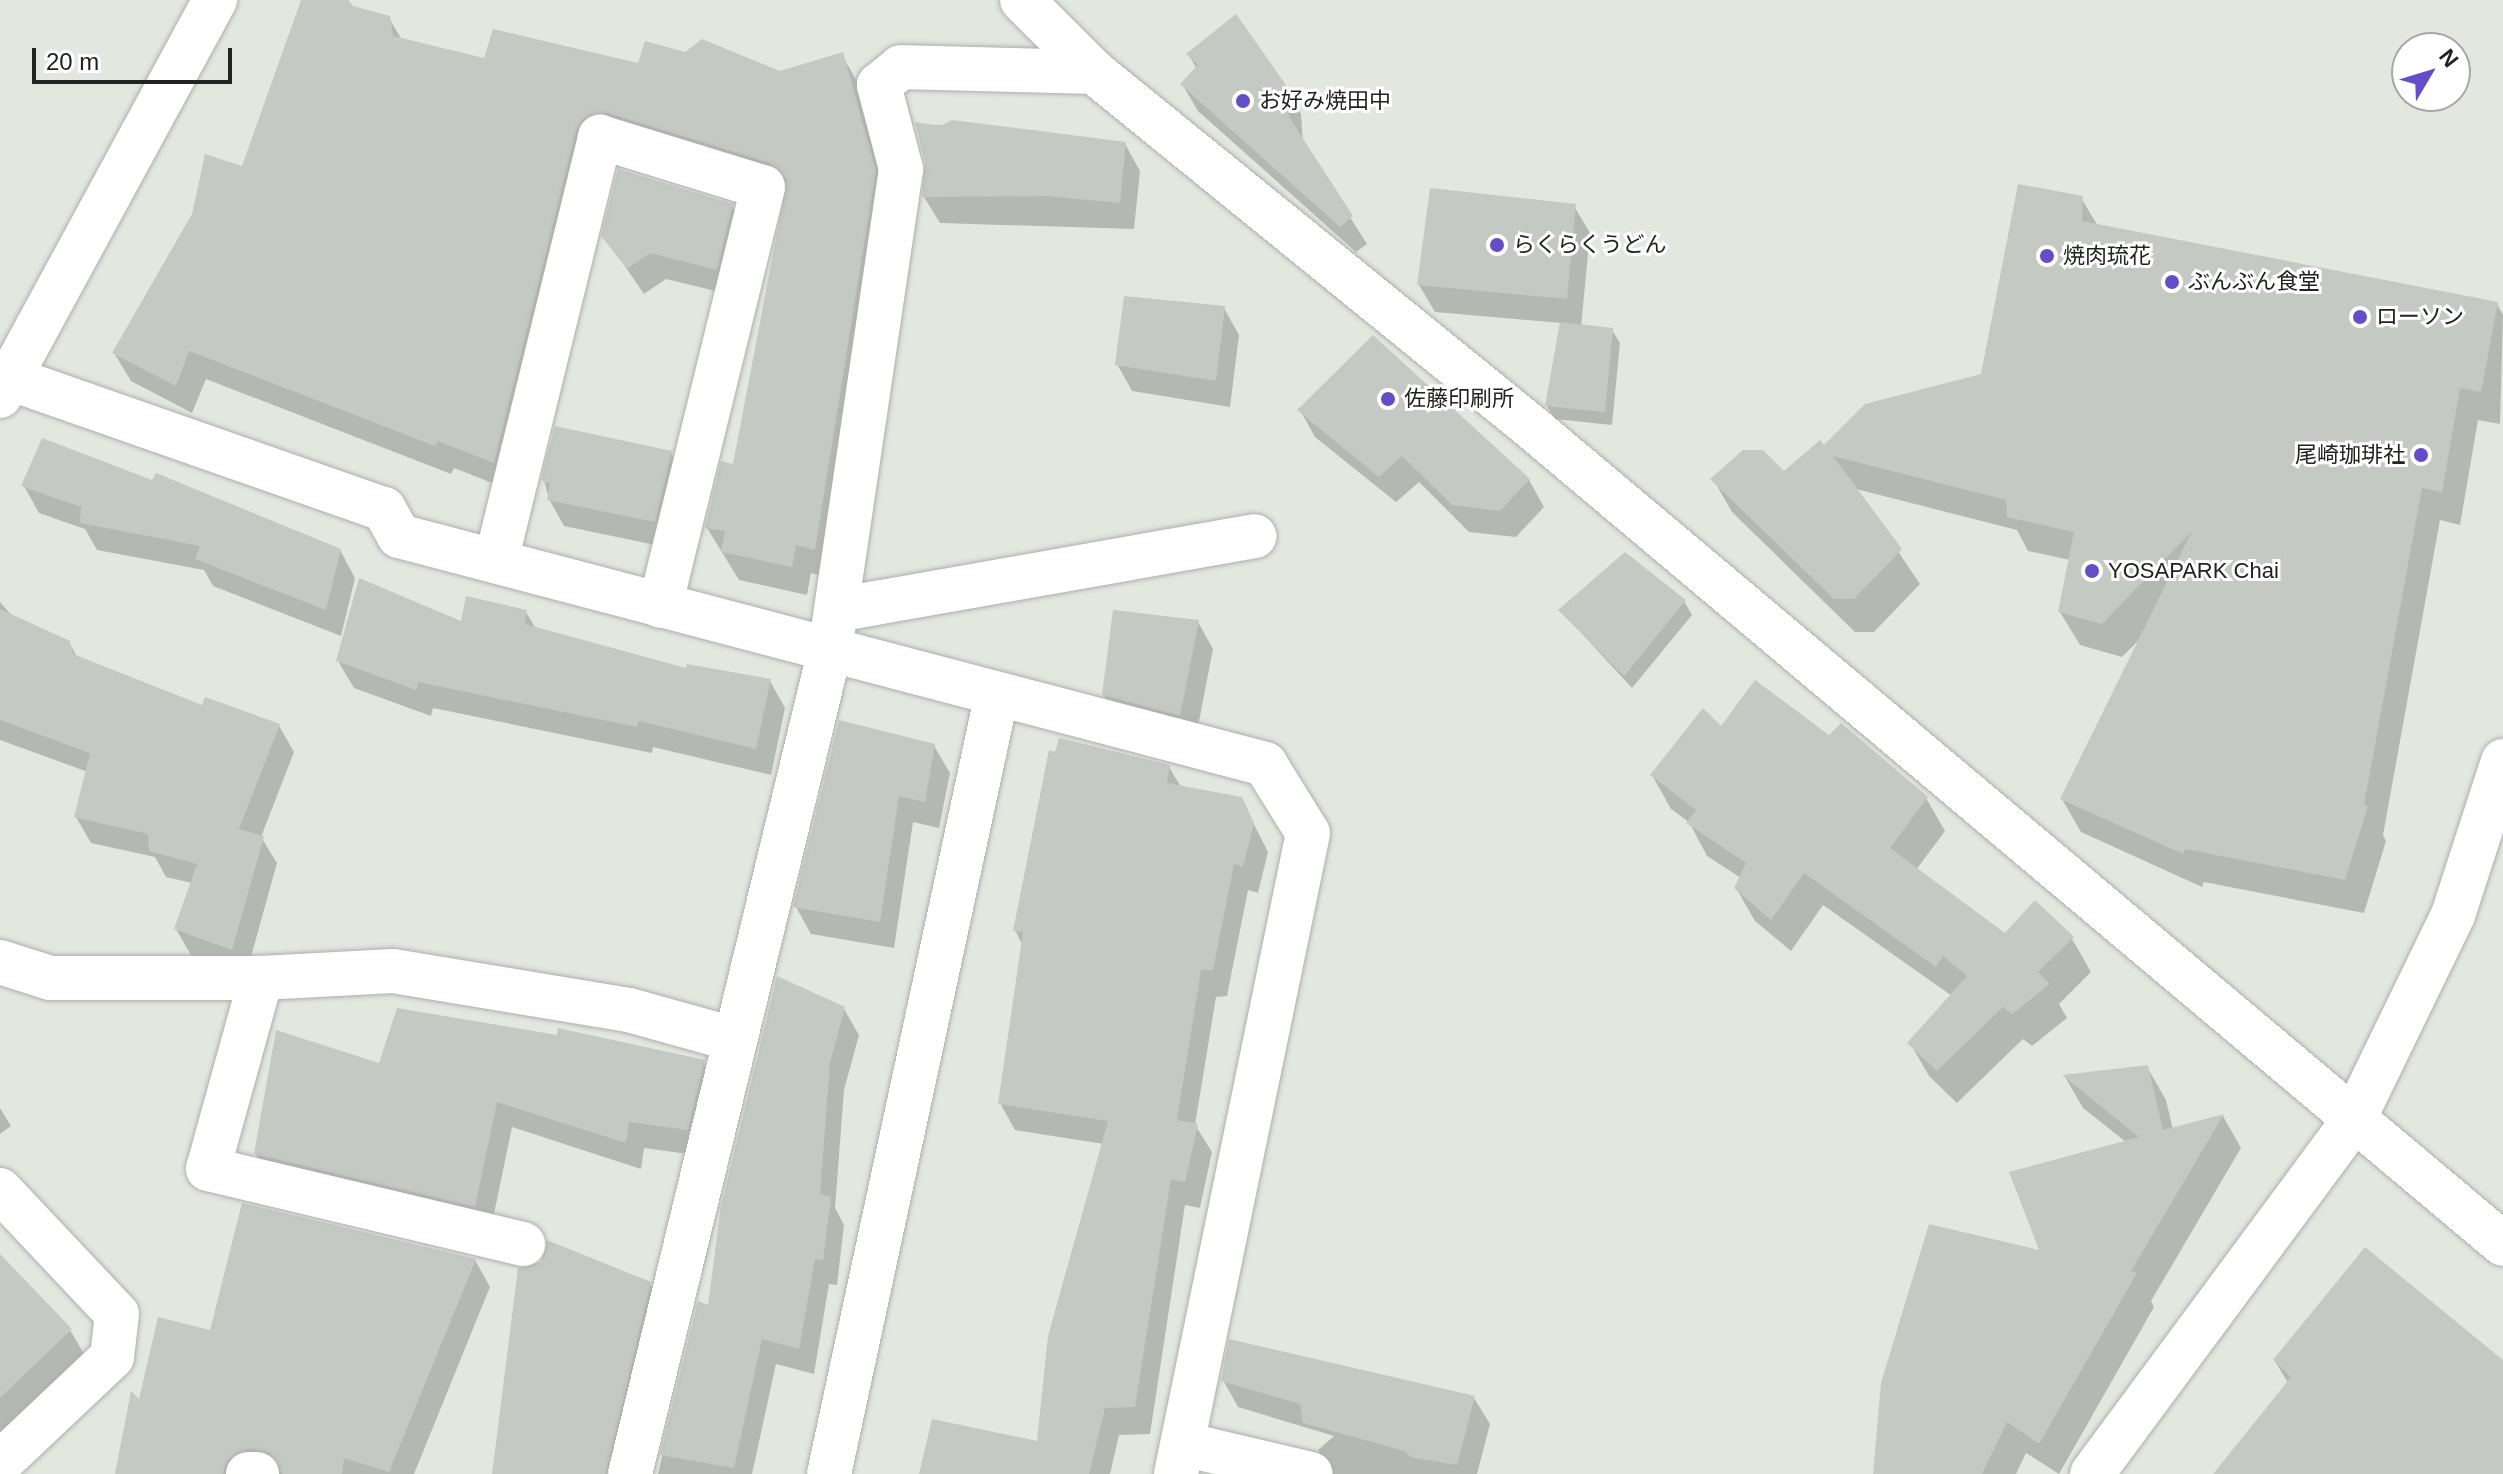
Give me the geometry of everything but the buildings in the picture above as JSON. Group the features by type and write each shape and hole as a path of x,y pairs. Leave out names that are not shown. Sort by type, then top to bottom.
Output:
{"street":[{"path":"215,0 6,388 384,509 399,536 660,605 833,630 997,694 1265,764 1308,833 1180,1459 1311,1474"},
{"path":"1022,0 1094,72 1530,426 2503,1244"},
{"path":"630,1474 833,630 901,169 879,85 901,67 1094,72"},
{"path":"496,561 600,137 763,187 660,605"},
{"path":"833,630 1255,536"},
{"path":"829,1474 997,694"},
{"path":"2092,1474 2353,1121 2453,915 2503,761"},
{"path":"0,962 50,978 261,978 393,971 629,1010 733,1039"},
{"path":"261,978 208,1169 523,1244"},
{"path":"0,1190 117,1314 112,1357 0,1463"},
{"path":"248,1474 257,1474"}],"place":[{"name":"お好み焼田中","path":"1243,101"},
{"name":"らくらくうどん","path":"1497,245"},
{"name":"焼肉琉花","path":"2047,256"},
{"name":"ぶんぶん食堂","path":"2172,282"},
{"name":"ローソン","path":"2360,317"},
{"name":"佐藤印刷所","path":"1388,399"},
{"name":"尾崎珈琲社","path":"2421,455"},
{"name":"YOSAPARK Chai","path":"2092,571"}]}
